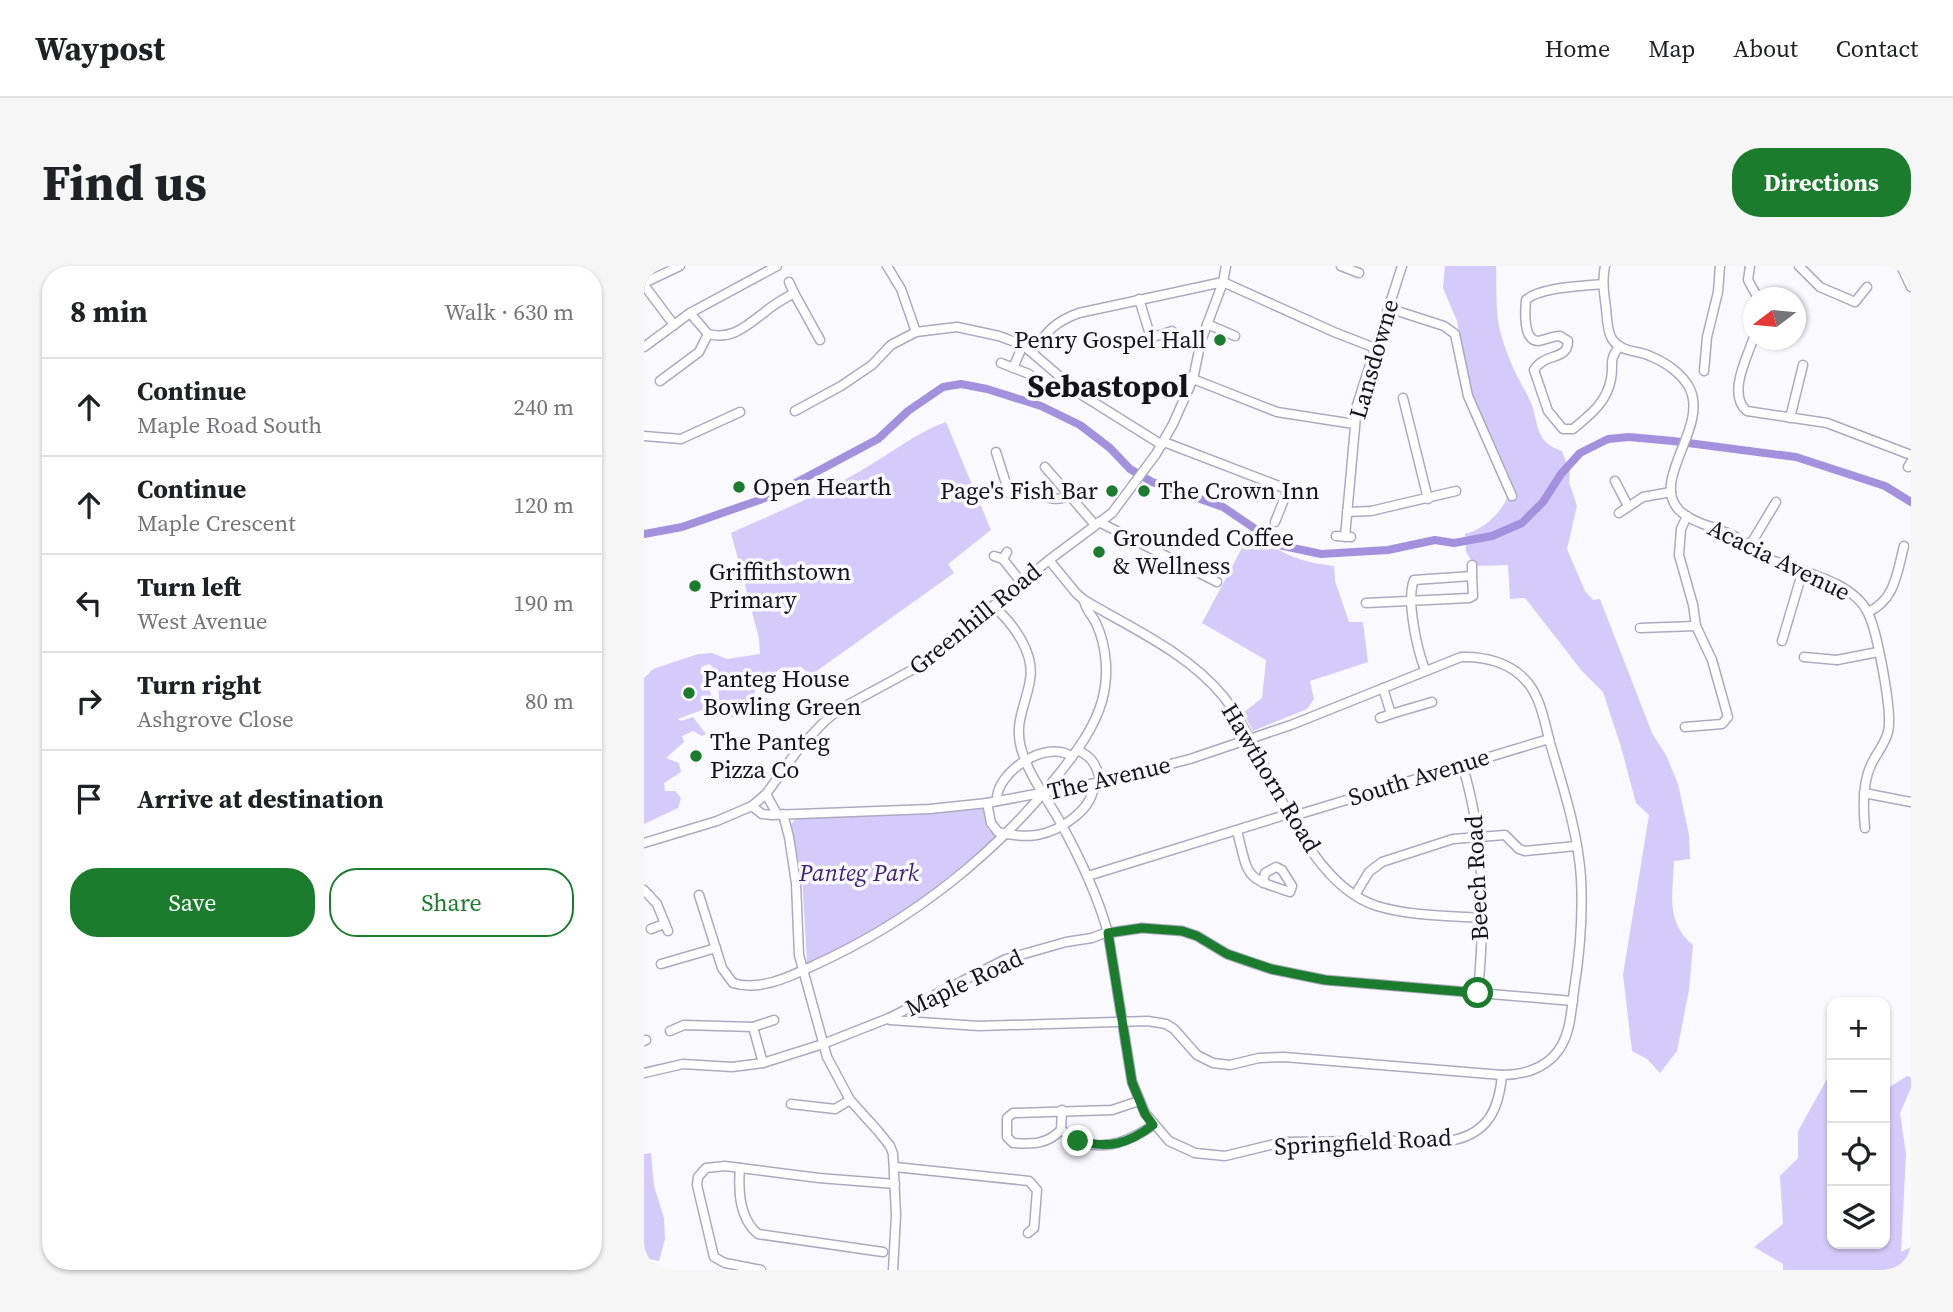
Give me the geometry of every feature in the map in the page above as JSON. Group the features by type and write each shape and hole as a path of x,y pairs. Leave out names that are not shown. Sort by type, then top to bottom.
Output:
{"street":[{"path":"674,325 644,284 680,266"},
{"path":"644,347 690,313 777,266"},
{"path":"887,266 901,289 916,332"},
{"name":"Greenhill Road","path":"644,843 717,821 752,806 766,794 800,747 826,720 840,709 921,665 1021,582 1119,506 1163,444 1193,379 1226,266"},
{"path":"1341,266 1359,273"},
{"name":"Lansdowne","path":"1336,536 1348,537 1347,512 1359,394 1402,266"},
{"path":"1605,266 1603,284 1609,332 1619,347 1653,357 1683,378 1694,399 1695,408 1692,426 1678,459 1671,492 1649,495 1619,513"},
{"path":"1704,371 1707,337 1718,292 1720,266"},
{"path":"1751,266 1748,280 1752,287"},
{"path":"1799,266 1820,287 1855,302 1867,287"},
{"path":"1901,266 1911,287"},
{"path":"789,282 820,340"},
{"path":"1033,351 1051,327 1061,319 1139,299 1223,282 1375,348"},
{"path":"1603,284 1547,291 1527,298 1528,333 1531,339 1560,336 1567,339 1564,353 1543,360 1535,367 1534,372 1549,414 1563,429 1573,429 1600,404 1611,379 1612,357 1619,347"},
{"path":"690,313 708,334 725,335 741,331 775,304 794,293"},
{"path":"1139,299 1151,338"},
{"path":"1388,308 1444,326 1455,334 1468,396 1511,493 1499,493"},
{"path":"813,329 823,322"},
{"path":"1207,324 1235,336"},
{"path":"794,411 841,386 872,365 891,345 916,332 957,327 990,333 1033,351 1079,393 1163,444 1284,488 1287,492 1285,500 1275,522"},
{"path":"1124,346 1172,331"},
{"path":"660,381 699,352 708,334"},
{"path":"1013,368 1023,345"},
{"path":"1750,350 1739,386 1741,406 1747,411 1845,428 1911,455"},
{"path":"1001,363 1029,374"},
{"path":"1790,418 1803,365"},
{"path":"1193,379 1277,411 1354,424"},
{"path":"1788,379 1798,381"},
{"path":"1533,396 1543,393"},
{"path":"1403,397 1428,499"},
{"path":"644,436 681,439 740,412"},
{"path":"996,452 1009,493 1028,491 1050,499 1070,495"},
{"path":"1045,467 1097,524 1217,582"},
{"path":"1615,481 1628,506"},
{"path":"1347,512 1371,511 1456,491"},
{"name":"Acacia Avenue","path":"1671,492 1674,504 1687,516 1733,535 1762,556 1803,570 1845,590 1858,598 1868,612 1888,703 1889,730 1870,767 1864,793 1865,828"},
{"path":"1749,547 1776,502"},
{"path":"1685,726 1722,724 1728,717 1712,660 1696,626 1679,551 1681,529 1687,516"},
{"path":"1868,612 1881,605 1891,592 1904,546"},
{"path":"994,556 1005,556 1021,582"},
{"name":"Hawthorn Road","path":"1049,560 1084,600 1181,657 1206,677 1233,710 1250,738 1289,816 1311,850 1343,886 1375,905 1391,909 1483,918"},
{"path":"1367,603 1469,598 1473,596 1472,565"},
{"path":"1782,641 1803,570"},
{"path":"1425,670 1416,641 1412,584 1414,580 1472,576"},
{"path":"699,895 727,977 733,983 756,986 803,971 857,946 905,916 952,880 1006,834 1043,794 1074,754 1098,713 1105,685 1103,645 1084,600"},
{"path":"993,606 1017,635 1028,654 1031,680 1018,724 1021,750 1088,876 1108,933 1132,1082 1153,1125 1128,1141 1114,1144 1078,1141 1062,1130"},
{"path":"1640,628 1696,626"},
{"path":"1804,657 1837,660 1878,652"},
{"name":"The Avenue","path":"752,806 762,814 930,809 986,803 1097,783 1190,759 1291,725 1451,659 1482,657 1521,676 1532,690 1549,739"},
{"path":"1383,688 1391,714"},
{"path":"1380,718 1432,702"},
{"path":"889,1018 910,1023 979,1026 1067,1025 1137,1020 1166,1024 1174,1029 1196,1055 1224,1065 1259,1058 1284,1057 1502,1075 1517,1075 1534,1069 1557,1053 1569,1028 1581,927 1581,878 1576,846 1570,812 1549,739"},
{"name":"South Avenue","path":"1088,876 1549,739"},
{"path":"986,803 991,823 998,832 1038,835 1062,826 1084,807 1092,796 1097,783 1094,760 1065,751 1041,754 1026,762 1001,783 996,794 997,801"},
{"name":"Beech Road","path":"1462,764 1471,792 1483,918 1478,993"},
{"path":"1864,793 1911,802"},
{"path":"766,794 780,814 796,883 798,942 823,1044 836,1077 850,1100 890,1146 895,1167 897,1215 893,1270"},
{"path":"1237,831 1247,868 1255,880 1263,883 1290,892 1292,886 1282,870 1276,867 1265,873 1263,883"},
{"path":"1355,895 1369,872 1382,862 1453,839 1505,835 1519,849 1525,851 1576,846"},
{"path":"644,890 657,904 666,927 651,929"},
{"name":"Maple Road","path":"645,1070 683,1065 733,1068 763,1063 823,1044 889,1018 1006,959 1066,942 1142,928 1182,931 1197,936 1227,954 1271,969 1325,980 1573,1001"},
{"path":"661,964 716,948"},
{"path":"670,1031 684,1022 753,1027 774,1020"},
{"path":"753,1027 763,1063"},
{"name":"Springfield Road","path":"1153,1125 1175,1144 1195,1153 1211,1156 1238,1154 1283,1142 1454,1139 1466,1137 1481,1128 1496,1109 1502,1075"},
{"path":"791,1104 835,1109 850,1100"},
{"path":"1062,1130 1042,1143 1013,1143 1007,1137 1007,1118 1009,1114 1112,1110 1139,1101"},
{"path":"1062,1110 1062,1130"},
{"path":"761,1270 718,1260 714,1256 698,1177 702,1171 713,1166 895,1184"},
{"path":"895,1167 1030,1181 1037,1190 1034,1228 1028,1233"},
{"path":"740,1168 740,1201 747,1223 758,1234 883,1252"}],"green space":[{"path":"1445,266 1496,266 1497,315 1505,348 1532,405 1543,439 1562,451 1570,472 1569,482 1577,506 1567,549 1585,591 1593,600 1600,599 1652,733 1666,755 1678,784 1689,835 1690,859 1674,861 1673,907 1678,927 1693,945 1689,990 1677,1051 1660,1073 1647,1059 1632,1051 1623,975 1649,815 1636,803 1603,692 1582,671 1525,598 1510,599 1508,565 1475,566 1466,552 1465,534 1488,522 1500,510 1511,486 1470,396 1457,321 1443,288"},
{"path":"946,422 991,530 948,564 954,573 811,675 800,666 787,673 779,670 758,683 748,712 736,718 726,716 721,707 716,672 709,664 701,667 715,705 678,719 681,721 693,717 706,734 702,736 693,731 682,736 684,742 666,758 679,763 681,772 664,783 665,791 675,791 681,798 678,808 644,824 644,678 653,669 698,654 712,653 727,659 760,654 759,638 731,533 830,488 913,438"},
{"path":"1251,531 1290,555 1334,566 1335,581 1349,622 1363,622 1368,662 1310,681 1314,699 1307,709 1253,731 1243,713 1262,698 1266,660 1202,623"},
{"name":"Panteg Park","path":"983,807 988,829 998,836 935,888 876,930 817,961 807,963 802,876 790,825 797,818"},
{"path":"1907,1076 1911,1077 1911,1088 1900,1113 1906,1154 1901,1252 1911,1247 1911,1270 1783,1270 1783,1264 1754,1247 1783,1224 1780,1176 1798,1158 1798,1131 1827,1079 1827,1249 1890,1249 1890,1087"},
{"path":"651,1153 654,1186 664,1218 665,1239 659,1261 644,1258 644,1154"}],"waterway":[{"path":"644,534 682,527 771,496 878,439 908,411 943,387 961,384 1041,406 1080,425 1110,448 1130,469 1152,482 1223,507 1279,545 1321,554 1388,550 1435,540 1454,543 1492,536 1522,523 1543,502 1561,474 1580,453 1608,439 1629,437 1796,457 1885,486 1911,502"}],"place":[{"name":"Penry Gospel Hall","path":"1220,340"},
{"name":"Open Hearth","path":"739,487"},
{"name":"Page's Fish Bar","path":"1112,491"},
{"name":"The Crown Inn","path":"1144,491"},
{"name":"Grounded Coffee & Wellness","path":"1099,552"},
{"name":"Griffithstown Primary","path":"695,586"},
{"name":"Panteg House Bowling Green","path":"689,693"},
{"name":"The Panteg Pizza Co","path":"696,756"}],"district":[{"name":"Sebastopol","path":"1108,386"}],"route":[{"path":"1078,1141 1088,1144 1114,1144 1128,1141 1153,1125 1145,1114 1132,1082 1108,933 1142,928 1182,931 1197,936 1227,954 1271,969 1325,980 1478,993"}]}
